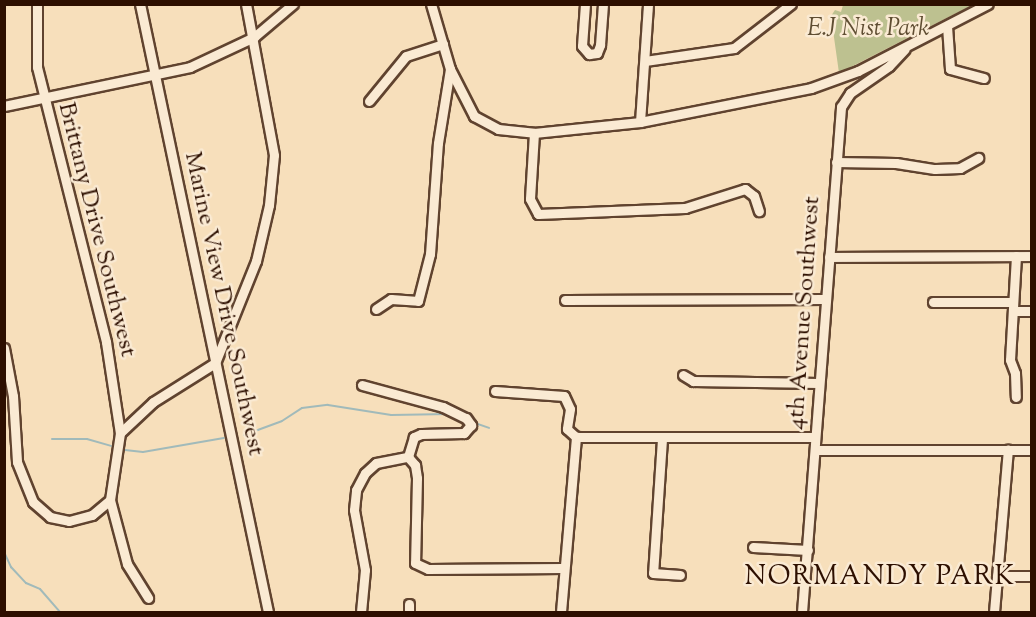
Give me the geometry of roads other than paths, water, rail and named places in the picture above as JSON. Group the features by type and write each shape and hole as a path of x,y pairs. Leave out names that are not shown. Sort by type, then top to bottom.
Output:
{"street":[{"name":"Brittany Drive Southwest","path":"37,4 36,55 44,98 106,342 120,433 110,500 127,564 148,598"},
{"name":"Marine View Drive Southwest","path":"140,4 153,77 268,612"},
{"path":"120,433 153,402 215,363 256,261 274,172 272,131 246,4"},
{"path":"4,106 153,77 218,57 254,37 293,4"},
{"path":"431,4 450,69 466,103 485,124 534,133 639,122 811,88 858,71 988,4"},
{"path":"585,4 582,46 589,54 597,53 600,45 603,4"},
{"path":"639,122 648,4"},
{"path":"645,61 734,48 791,4"},
{"path":"947,26 950,69 984,78"},
{"path":"369,101 406,56 443,44"},
{"name":"4th Avenue Southwest","path":"802,612 836,162 845,99 889,66 906,47"},
{"path":"376,309 391,299 418,301 430,254 438,143 450,69"},
{"path":"534,133 530,199 533,212 544,216 685,208 746,189 754,196 759,211"},
{"path":"836,162 896,163 935,169 960,168 978,158"},
{"path":"1016,256 1010,360 1016,373 1016,397"},
{"path":"829,257 1032,256"},
{"path":"565,300 825,299"},
{"path":"933,302 1013,307 1032,311"},
{"path":"4,348 13,396 17,462 33,502 50,517 69,521 92,516 110,500"},
{"path":"683,375 693,381 818,383"},
{"path":"362,385 443,407 465,418 471,425 464,433 422,434 414,437 408,457 416,470 415,563 428,569 563,568"},
{"path":"495,391 564,396 570,409 567,429 576,437 662,439 815,437"},
{"path":"561,612 576,437"},
{"path":"662,439 653,573 680,575"},
{"path":"815,450 1032,450"},
{"path":"994,612 1008,450"},
{"path":"361,612 365,570 354,510 356,490 364,473 376,463 408,457"},
{"path":"753,547 808,550"},
{"path":"997,576 1032,576"}],"waterway":[{"path":"244,435 282,421 302,408 328,405 391,415 450,414"},
{"path":"472,422 489,428"},
{"path":"125,450 143,452 224,438"},
{"path":"52,439 87,439 111,446"},
{"path":"4,552 11,567 26,583 40,589 60,612"}],"district":[{"name":"NORMANDY PARK","path":"880,578"}],"park label":[{"name":"E.J Nist Park","path":"868,30"}]}
